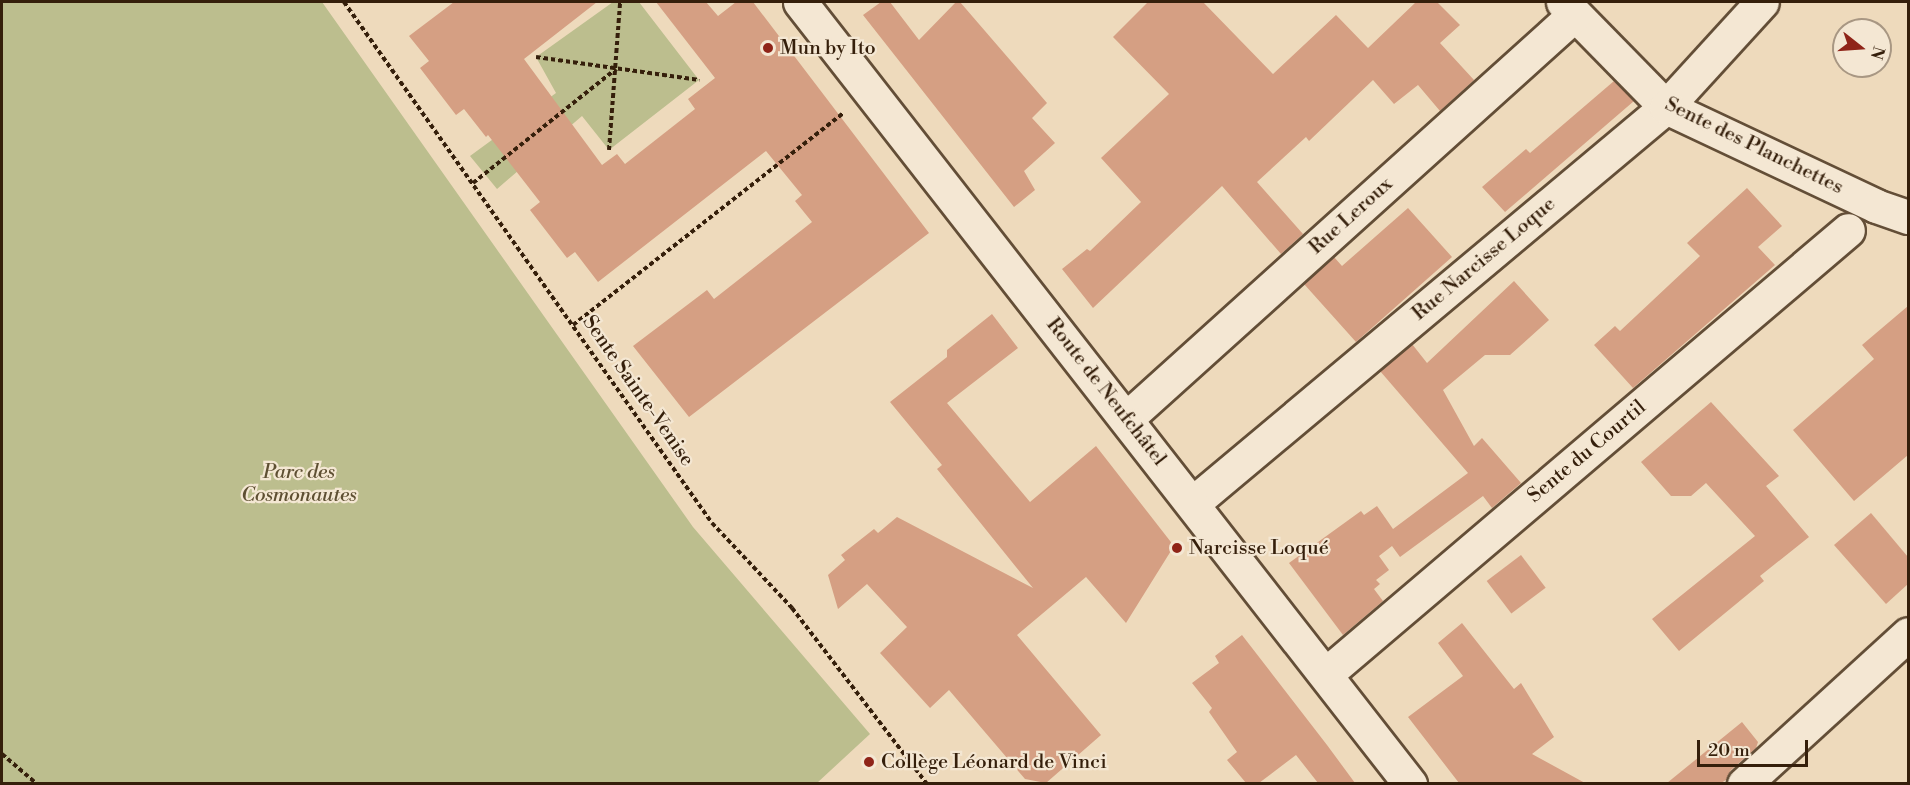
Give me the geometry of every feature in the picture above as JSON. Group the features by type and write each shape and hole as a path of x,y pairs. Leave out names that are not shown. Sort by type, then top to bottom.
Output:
{"street":[{"name":"Route de Neufchâtel","path":"800,2 1127,417 1410,783"},
{"name":"Rue Narcisse Loque","path":"1193,503 1666,107 1762,2"},
{"name":"Sente des Planchettes","path":"1569,8 1666,107 1876,206 1908,218"},
{"name":"Rue Leroux","path":"1127,417 1569,8"},
{"name":"Sente du Courtil","path":"1326,674 1848,230"},
{"path":"1744,783 1908,634"}],"path":[{"name":"Sente Sainte-Venise","path":"344,2 712,523 792,608 927,783"},
{"path":"609,150 620,2"},
{"path":"536,57 699,80"},
{"path":"473,183 616,69"},
{"path":"573,325 870,93"},
{"path":"2,754 37,783"}],"green space":[{"name":"Parc des Cosmonautes","path":"2,2 322,2 693,527 870,734 817,783 2,783"},
{"path":"613,2 639,2 699,80 609,150 582,116 497,189 470,156 556,93 536,57"}],"building":[{"path":"454,2 597,2 524,59 602,165 617,154 625,164 695,109 688,99 715,78 656,2 706,2 718,16 736,2 753,2 929,233 689,417 633,346 707,290 714,299 812,222 795,201 802,195 766,151 598,282 575,252 567,258 530,210 540,202 488,135 486,137 464,109 456,115 420,68 429,61 409,36"},
{"path":"881,2 890,2 919,40 956,2 960,2 1047,103 1032,118 1055,143 1024,171 1035,190 1014,207 863,15"},
{"path":"1148,2 1203,2 1273,74 1336,15 1368,48 1416,2 1437,2 1460,25 1440,43 1474,80 1440,111 1418,85 1394,104 1373,80 1309,141 1306,137 1257,182 1303,234 1281,254 1222,186 1093,308 1062,269 1087,249 1090,251 1141,202 1101,158 1169,94 1113,37"},
{"path":"1614,81 1634,101 1505,212 1482,187 1526,149 1530,153"},
{"path":"1747,188 1782,226 1758,247 1775,265 1633,388 1594,345 1615,326 1620,331 1700,256 1687,243"},
{"path":"1408,208 1452,257 1356,342 1304,284 1334,257 1342,266"},
{"path":"1514,281 1549,320 1510,355 1485,355 1443,390 1474,446 1482,438 1521,483 1492,508 1483,496 1400,557 1392,546 1379,556 1389,570 1376,580 1380,584 1374,589 1383,601 1343,635 1289,563 1361,511 1364,515 1377,506 1393,529 1468,473 1380,371 1412,344 1427,363"},
{"path":"1908,306 1908,455 1854,501 1793,430 1874,359 1862,345"},
{"path":"992,314 1018,348 947,403 1030,502 1096,446 1174,546 1126,623 1086,577 1017,635 1101,735 1046,783 1025,779 949,690 930,708 880,653 907,627 867,584 838,609 828,575 845,560 841,555 874,529 878,533 897,517 1033,588 937,469 942,465 890,402 947,357 947,350"},
{"path":"1711,402 1779,476 1766,486 1809,537 1760,576 1764,581 1679,651 1652,619 1755,536 1706,483 1691,496 1671,496 1641,462"},
{"path":"1871,513 1908,557 1908,584 1886,604 1834,545"},
{"path":"1521,555 1546,588 1511,614 1487,581"},
{"path":"1462,623 1514,689 1521,683 1554,737 1532,754 1585,783 1459,783 1408,717 1463,676 1438,643"},
{"path":"1242,635 1355,783 1318,783 1296,755 1259,783 1246,783 1227,760 1237,752 1209,712 1212,708 1192,683 1219,663 1215,656"},
{"path":"1742,722 1758,742 1756,748 1731,770 1726,780 1721,783 1667,783"}],"place":[{"name":"Mun by Ito","path":"768,48"},
{"name":"Narcisse Loqué","path":"1177,548"},
{"name":"Collège Léonard de Vinci","path":"869,762"}]}
